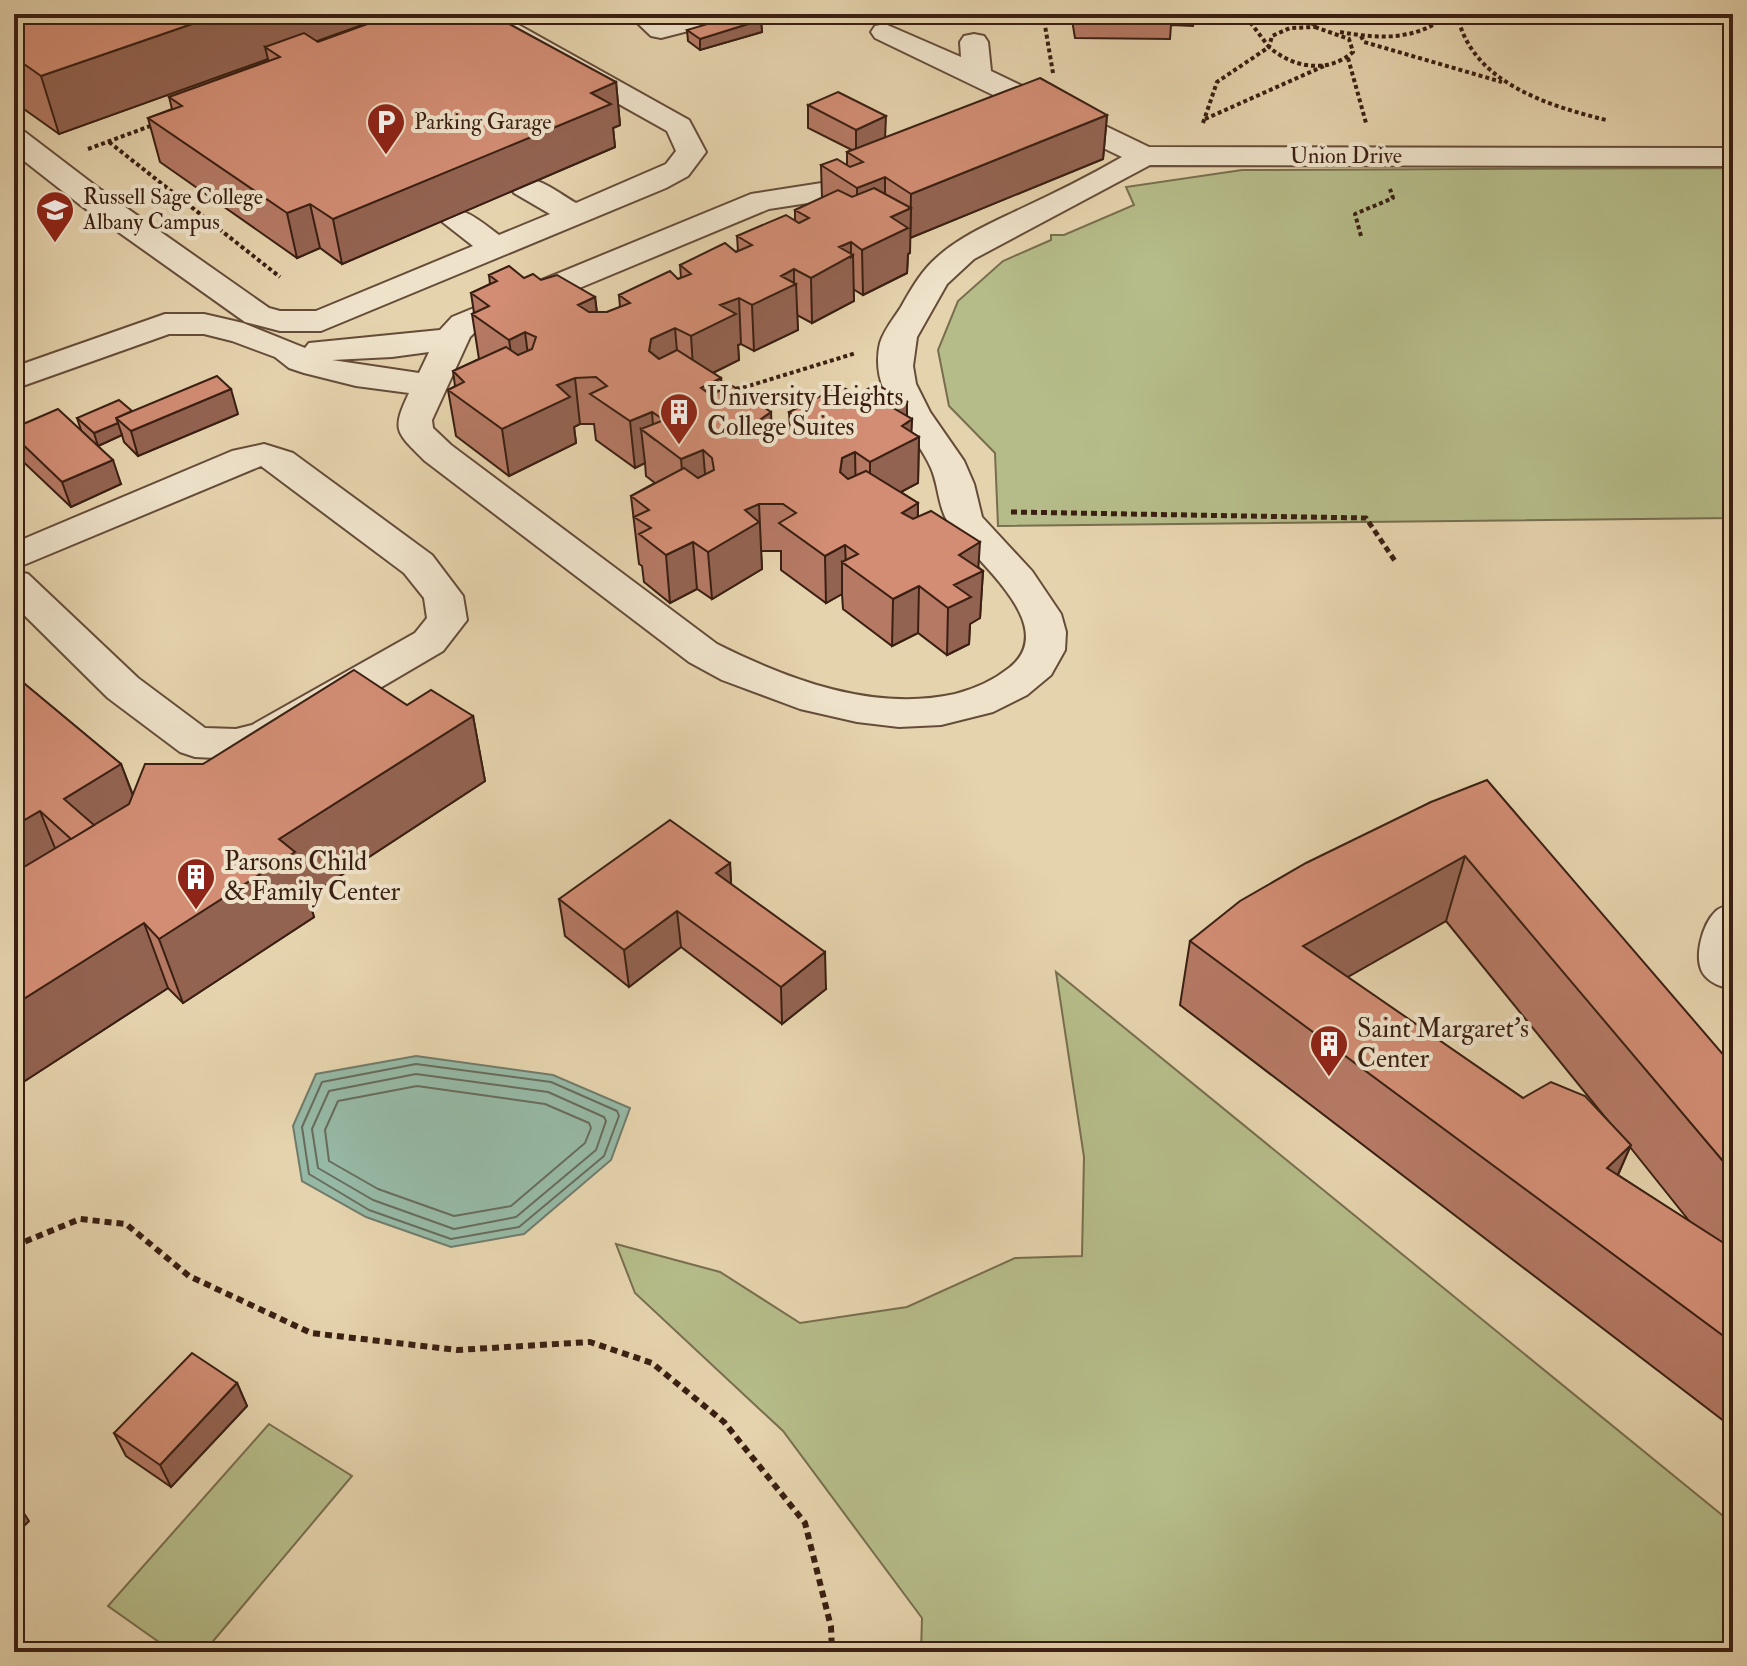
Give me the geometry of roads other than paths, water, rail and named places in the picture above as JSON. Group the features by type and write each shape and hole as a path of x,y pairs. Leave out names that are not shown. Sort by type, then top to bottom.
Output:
{"lane":[{"path":"14,138 257,315 280,321 321,321 339,316 677,170 691,152 679,126 479,14"},
{"path":"642,14 661,30 721,14"},
{"name":"Union Drive","path":"885,32 1144,156 1733,157"},
{"path":"974,42 977,75"},
{"path":"999,123 1040,105"},
{"path":"902,163 834,190 780,197 747,207 464,324 452,338 414,420 415,431 421,440 703,653 772,686 814,700 871,709 950,710 997,696 1037,665 1046,649 1046,634 1034,599 964,518 954,477 895,385 897,342 943,268 982,239 1115,175 1144,156"},
{"path":"525,186 574,215"},
{"path":"452,217 497,248"},
{"path":"14,379 165,324 204,324 243,333 287,350 301,361 316,366 356,376 431,385"},
{"path":"287,350 392,347 452,338"},
{"path":"14,557 245,459 264,455 280,461 418,564 443,596 447,620 429,642 266,736 236,744 195,742 123,688 14,583"},
{"path":"1733,921 1727,930 1721,963 1733,972"}],"water":[{"path":"416,1056 553,1075 630,1108 611,1160 524,1234 451,1247 366,1217 302,1181 293,1126 316,1074"}],"place":[{"name":"Parking Garage","path":"386,156"},
{"name":"Russell Sage College Albany Campus","path":"55,244"},
{"name":"University Heights College Suites","path":"679,446"},
{"name":"Parsons Child & Family Center","path":"196,911"},
{"name":"Saint Margaret's Center","path":"1329,1078"}]}
